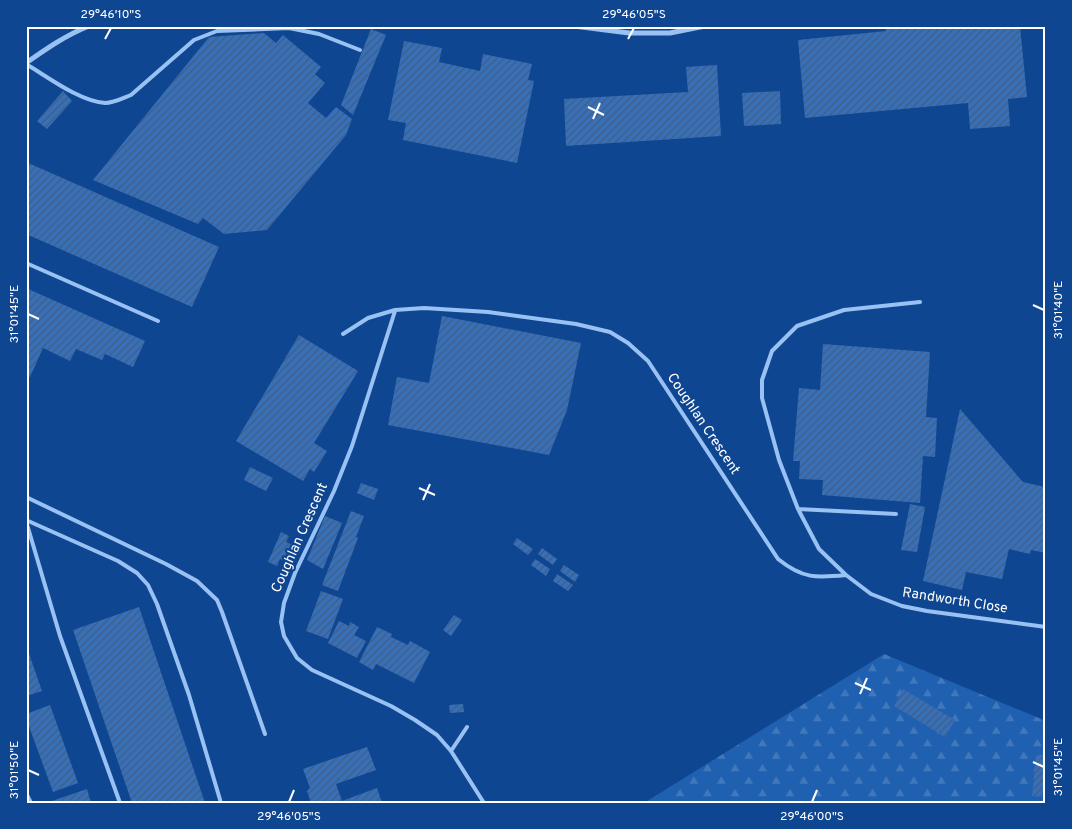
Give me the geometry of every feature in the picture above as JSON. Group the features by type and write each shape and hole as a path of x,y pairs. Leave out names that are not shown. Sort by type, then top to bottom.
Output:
{"street":[{"path":"26,64 76,31 89,26"},
{"path":"574,26 629,33 670,33 705,26"}],"lane":[{"path":"26,64 76,94 92,101 106,103 131,94 194,40 217,31 289,28 320,34 360,50"},
{"path":"26,263 158,321"},
{"name":"Randworth Close","path":"920,302 844,310 798,326 772,351 762,380 762,398 778,460 798,509 819,549 846,575 870,594 902,606 927,611 1046,627"},
{"name":"Coughlan Crescent","path":"343,334 368,318 395,310 424,308 488,312 576,324 610,332 628,343 648,361 778,559 792,570 804,575 822,577 846,575"},
{"name":"Coughlan Crescent","path":"395,310 352,446 334,491 295,573 284,603 281,622 284,636 297,658 312,670 360,691 415,720 437,735 451,751 484,803"},
{"path":"26,497 166,564 197,581 210,591 217,600 222,612 265,734"},
{"path":"798,509 896,514"},
{"path":"26,521 60,636 120,803"},
{"path":"26,521 118,561 137,573 148,585 157,604 189,695 221,803"},
{"path":"451,751 467,727"},
{"path":"26,793 31,803"}],"green space":[{"path":"884,654 1046,721 1046,803 644,803"}],"building":[{"path":"885,26 1020,26 1027,97 1008,99 1010,126 970,129 968,103 805,118 798,40 886,31"},
{"path":"371,29 386,35 353,115 341,105"},
{"path":"264,33 276,43 283,35 321,67 315,74 325,83 308,103 326,118 336,107 352,119 346,135 267,230 224,234 203,218 198,224 93,180 209,37"},
{"path":"404,41 442,48 439,62 480,71 483,54 532,64 528,80 534,81 517,163 403,140 406,123 388,120"},
{"path":"717,65 721,136 566,146 564,99 688,92 686,67"},
{"path":"63,91 72,101 47,129 37,121"},
{"path":"780,91 781,124 744,126 742,93"},
{"path":"26,162 219,247 192,307 26,234"},
{"path":"26,288 145,341 133,367 105,354 102,360 76,349 70,361 43,348 30,377 26,375"},
{"path":"442,316 581,343 567,410 549,455 388,425 397,377 429,383"},
{"path":"299,335 358,371 314,443 327,451 314,472 310,469 303,481 236,441"},
{"path":"823,344 930,352 926,417 937,418 935,457 923,456 920,503 822,495 823,480 799,479 800,461 793,461 799,388 820,390"},
{"path":"960,409 1023,482 1045,487 1043,499 1046,500 1046,553 1031,550 1030,554 1009,549 1002,579 966,572 962,590 923,581"},
{"path":"250,467 273,478 266,491 244,480"},
{"path":"361,483 378,489 374,500 357,493"},
{"path":"910,504 925,507 917,552 901,550"},
{"path":"351,511 364,516 356,537 358,538 338,591 322,585"},
{"path":"325,516 342,523 323,569 307,560"},
{"path":"281,532 289,536 286,542 296,546 289,563 280,559 277,566 268,562"},
{"path":"517,538 533,549 528,555 513,544"},
{"path":"542,548 557,559 553,565 538,554"},
{"path":"535,559 550,569 546,576 531,565"},
{"path":"564,565 579,575 575,582 560,571"},
{"path":"557,574 573,585 568,591 553,581"},
{"path":"321,591 343,599 328,639 306,631"},
{"path":"139,607 205,803 132,803 73,630"},
{"path":"454,615 462,620 451,636 443,630"},
{"path":"339,621 349,626 350,622 359,627 354,635 366,641 357,658 328,643"},
{"path":"377,627 392,634 391,637 408,645 410,641 430,652 414,683 376,664 373,670 359,662"},
{"path":"26,645 42,691 26,696"},
{"path":"903,689 955,720 945,737 894,706"},
{"path":"463,704 464,712 450,713 449,705"},
{"path":"50,705 78,783 53,792 26,718 26,714"},
{"path":"367,747 376,770 336,784 342,801 377,788 382,803 311,803 307,791 310,788 303,769"},
{"path":"1036,755 1046,755 1042,796 1032,796"},
{"path":"87,789 91,803 49,803 49,802"}]}
